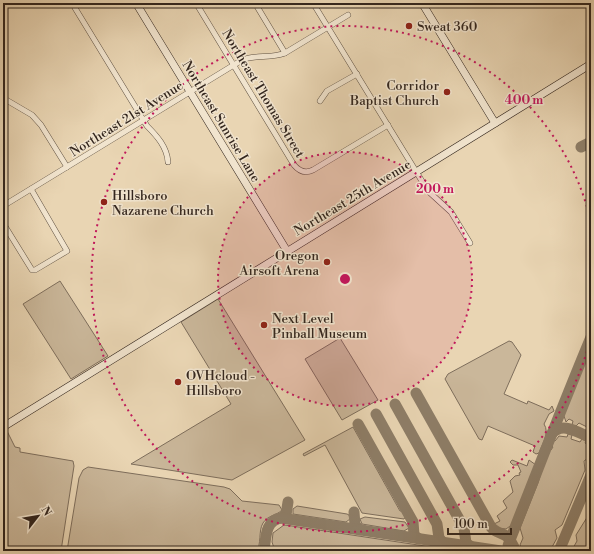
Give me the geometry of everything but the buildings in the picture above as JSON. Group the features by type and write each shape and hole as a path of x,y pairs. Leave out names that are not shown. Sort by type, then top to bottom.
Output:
{"main road":[{"name":"Northeast Sunrise Lane","path":"136,3 287,251"},
{"path":"422,3 495,123"},
{"name":"Northeast 25th Avenue","path":"3,427 591,64"}],"street":[{"name":"Northeast Thomas Street","path":"196,3 294,165 303,172 313,170 388,125"},
{"path":"255,3 285,53"},
{"path":"313,3 416,172 434,198 451,212 470,243"},
{"path":"75,8 143,120 156,135 167,154 168,162"},
{"name":"Northeast 21st Avenue","path":"3,206 234,65 252,56 275,57 285,53 348,15"},
{"path":"320,101 327,91 356,74"},
{"path":"3,98 32,115 41,125 67,167"},
{"path":"3,223 32,270 35,270 66,252 67,248 31,189"}],"shaded area":[{"path":"60,281 108,356 71,379 23,304"},
{"path":"218,299 305,440 232,480 131,464 231,404 181,322"},
{"path":"340,338 378,400 342,420 305,359"},
{"path":"509,341 512,342 521,355 504,394 527,404 528,401 549,410 552,406 554,411 549,414 544,424 546,427 546,435 539,453 536,454 533,452 535,446 488,426 482,440 479,439 445,379 448,374"},
{"path":"591,347 590,432 586,430 587,427 579,423 576,426 572,425 573,421 569,419 566,422 563,413"},
{"path":"353,427 400,511 403,511 406,516 404,519 362,513 325,445 304,456 303,454"},
{"path":"7,431 15,447 20,448 20,452 73,461 74,466 61,551 3,551 3,433"},
{"path":"568,434 572,435 571,439 580,442 582,439 586,441 585,443 591,447 591,456 584,461 585,470 562,525 555,530 557,538 552,547 544,547 539,550 522,548 520,545 523,538 520,528 538,483 548,450 551,450 553,447 550,444 552,440 555,441 559,436 567,437"},
{"path":"512,460 527,466 529,460 536,465 513,524 506,529 497,528 494,524 500,521 497,516 507,508 503,501 513,492 510,481 515,476 520,475 519,473 521,472 518,465 513,465 510,462"},
{"path":"88,467 224,487 230,489 242,501 279,505 282,510 267,518 263,523 259,545 256,551 232,548 231,551 67,551 79,478 83,470"},
{"path":"297,506 347,514 349,515 350,519 346,522 293,514 293,509"},
{"path":"591,511 591,551 574,551 573,548 577,541 576,535"},
{"path":"365,517 405,522 409,528 404,531 362,524 360,519"},
{"path":"284,525 458,551 275,551 272,542 273,533"}],"taxiway":[{"path":"581,147 591,142"},
{"path":"516,551 510,540 591,337"},
{"path":"416,393 491,527 495,531 510,539 508,546"},
{"path":"395,404 464,528 466,543 470,546"},
{"path":"376,414 437,524 439,538 443,543"},
{"path":"358,424 413,522 414,535 419,539"},
{"path":"551,435 560,428 565,428 591,438"},
{"path":"559,551 591,475"},
{"path":"281,518 286,515 288,502"},
{"path":"354,512 355,525 360,530"},
{"path":"264,551 269,526 276,519 281,518 501,551"}],"place":[{"name":"Sweat 360","path":"409,26"},
{"name":"Corridor Baptist Church","path":"447,92"},
{"name":"Hillsboro Nazarene Church","path":"104,202"},
{"name":"Oregon Airsoft Arena","path":"327,262"},
{"name":"Next Level Pinball Museum","path":"264,325"},
{"name":"OVHcloud - Hillsboro","path":"178,382"}]}
